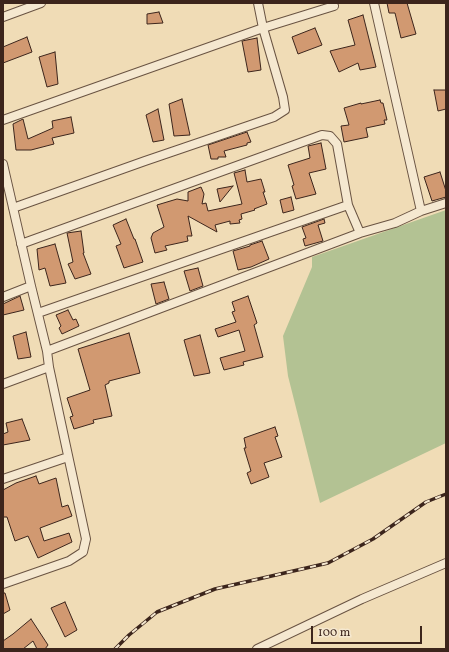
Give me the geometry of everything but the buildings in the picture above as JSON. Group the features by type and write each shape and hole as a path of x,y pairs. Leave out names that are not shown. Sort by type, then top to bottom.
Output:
{"street":[{"path":"3,17 41,3"},
{"path":"13,208 274,117 284,110 283,97 263,28 258,3"},
{"path":"374,3 421,211"},
{"path":"3,120 263,28 334,6"},
{"path":"21,244 322,135 330,136 337,144 348,205 360,233"},
{"path":"3,164 7,199 13,208 47,351 49,367 86,539 84,552 69,561 3,584"},
{"path":"47,351 360,233 396,223 421,211 446,203"},
{"path":"38,313 348,205"},
{"path":"3,297 31,286"},
{"path":"3,384 49,367"},
{"path":"3,479 68,456"},
{"path":"257,649 362,599 446,562"}],"green space":[{"path":"446,210 446,443 320,503 288,376 283,336 312,267 312,257"}],"railway":[{"path":"115,649 129,635 157,612 215,589 328,563 373,539 426,502 446,494"}]}
